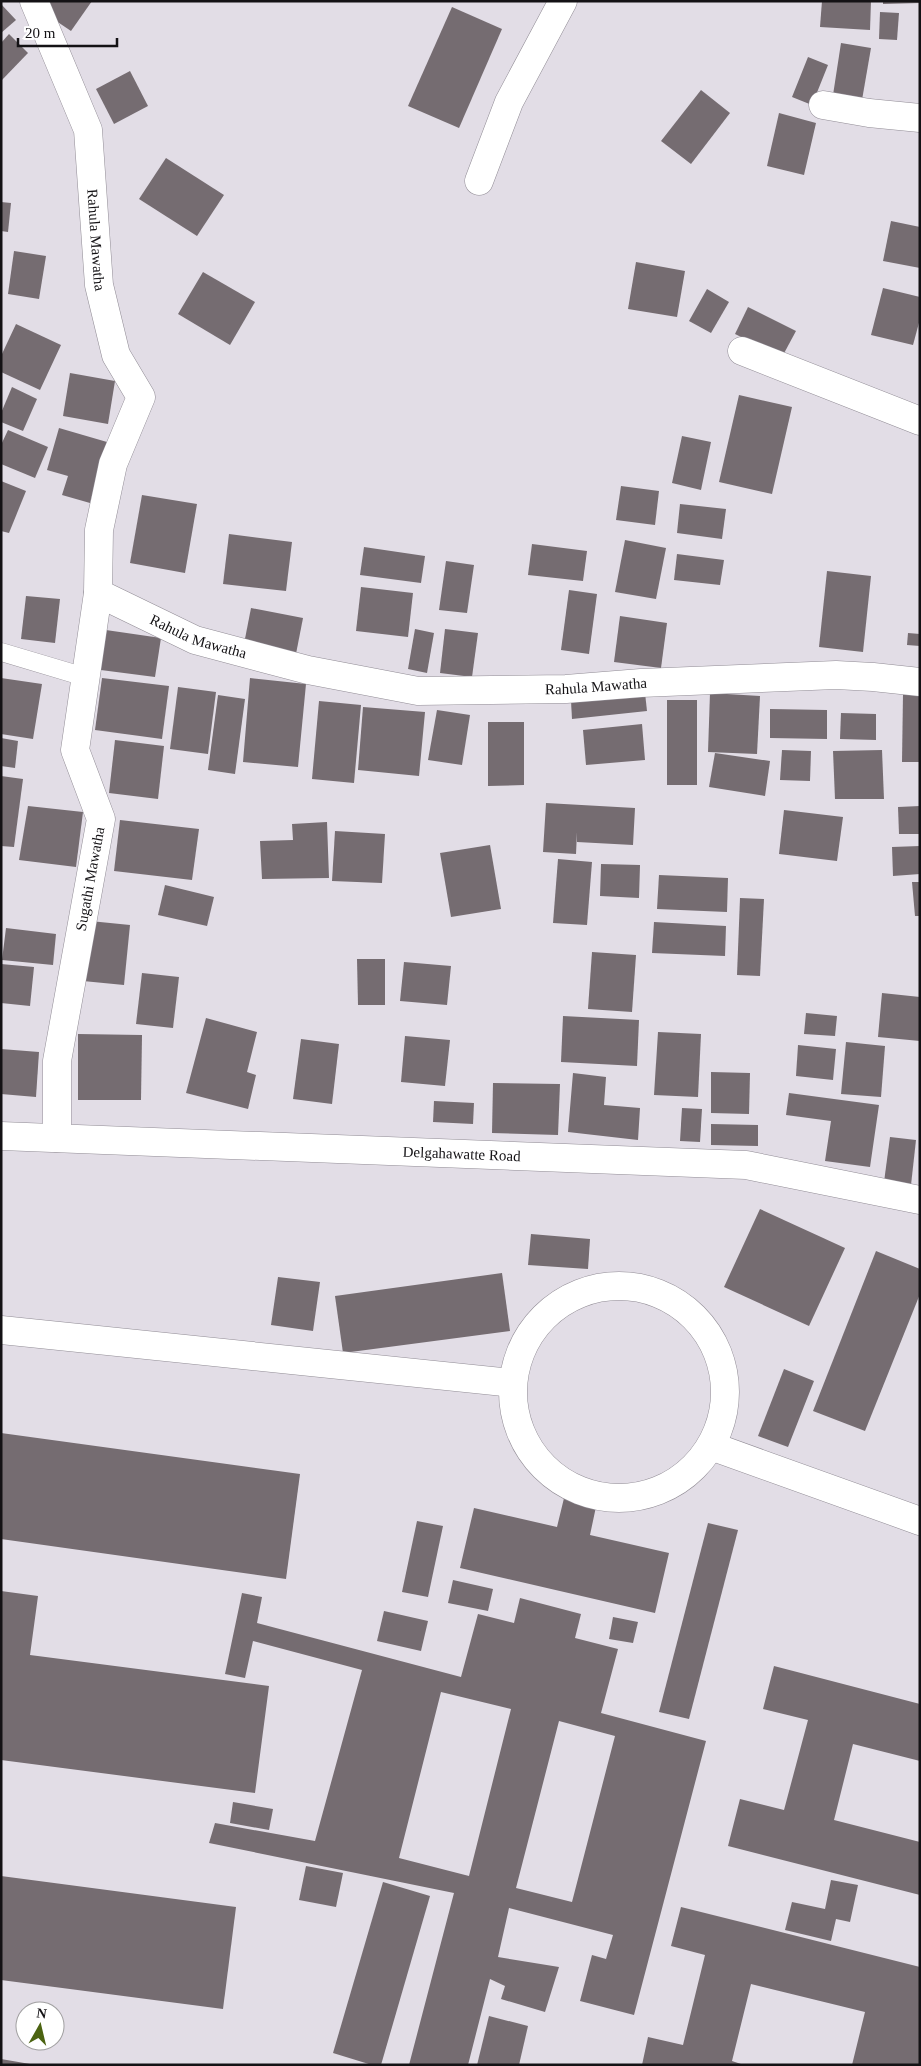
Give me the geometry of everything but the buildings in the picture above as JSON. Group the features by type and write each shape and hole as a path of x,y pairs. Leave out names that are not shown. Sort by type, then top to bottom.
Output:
{"street":[{"name":"Rahula Mawatha","path":"34,1 88,130 99,285 116,355 141,397 113,464 99,530 98,593 195,640 308,670 418,692 566,690 641,683 836,675 920,682"},
{"path":"479,181 509,102 563,1"},
{"path":"823,105 869,113 920,118"},
{"path":"742,351 920,421"},
{"name":"Sugathi Mawatha","path":"57,1138 58,1061 101,820 75,750 98,593"},
{"name":"Delgahawatte Road","path":"1,1136 746,1165 920,1200"},
{"path":"634,1287 667,1298 695,1318 715,1346 725,1379 723,1414 711,1446 688,1473 657,1491 622,1498 586,1494 554,1477 530,1451 515,1419 512,1383 520,1350 539,1321 567,1299 599,1288 634,1287"},
{"path":"1,1330 512,1383"},
{"path":"711,1446 920,1520"}],"lane":[{"path":"1,652 85,677"}]}
